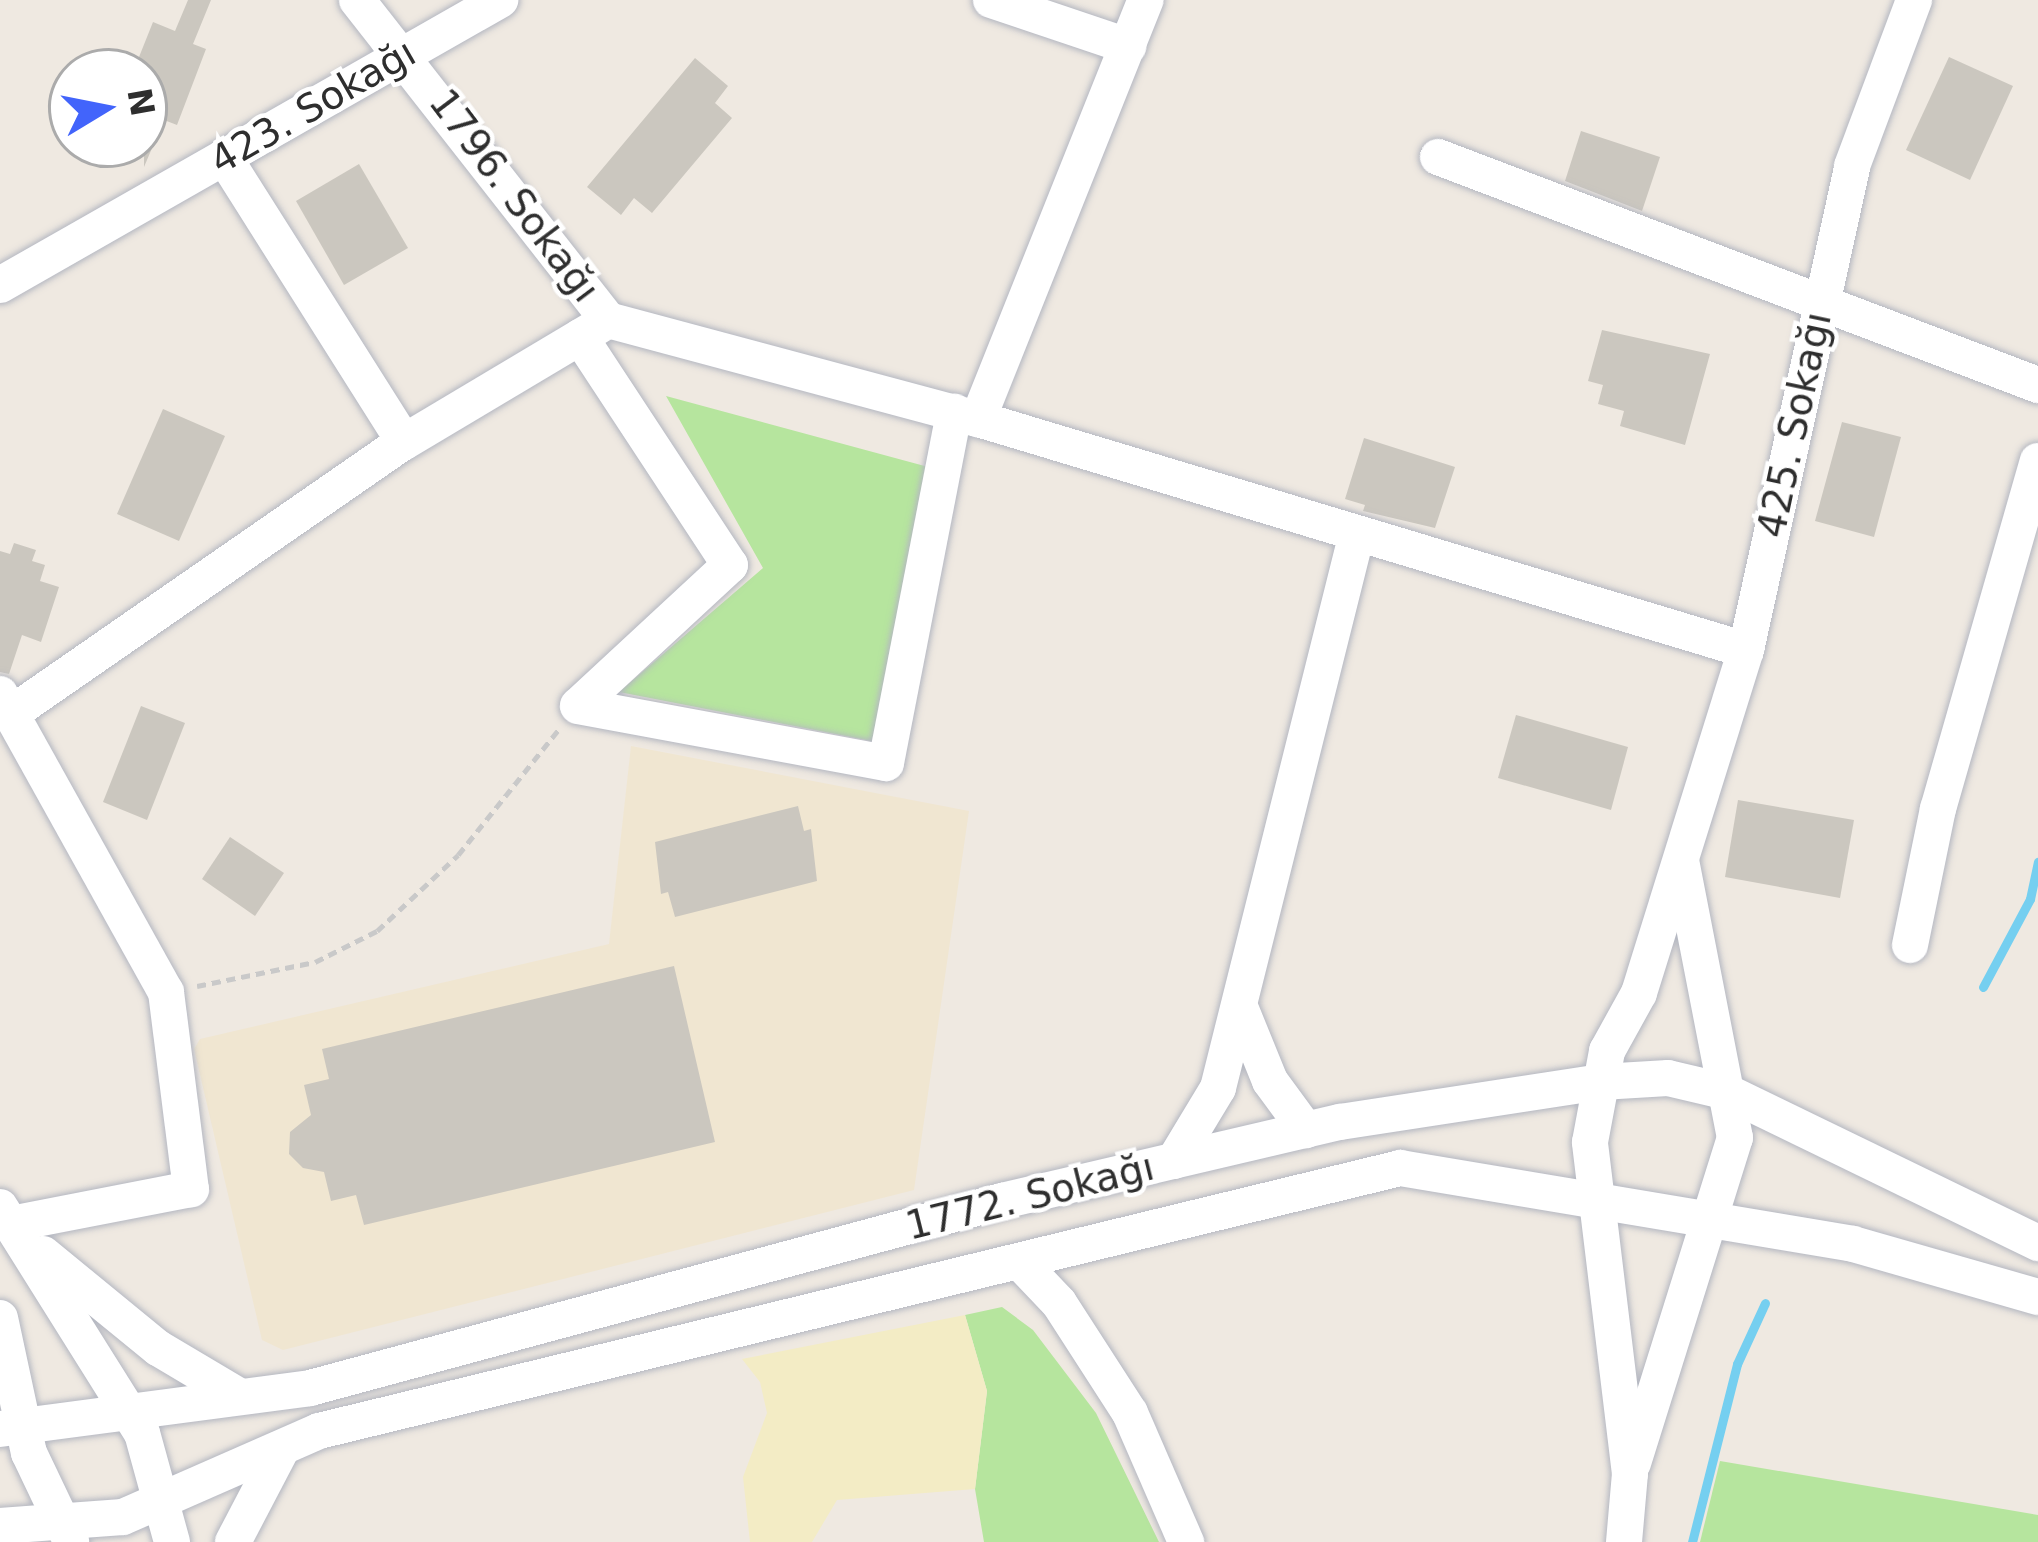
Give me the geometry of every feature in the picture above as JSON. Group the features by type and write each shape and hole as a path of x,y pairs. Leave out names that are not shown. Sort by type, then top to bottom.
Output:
{"street":[{"name":"1796. Sokağı","path":"357,0 405,54 594,329 966,415 1356,537 1745,650"},
{"name":"423. Sokağı","path":"0,285 500,0"},
{"path":"991,0 1128,46"},
{"path":"578,706 886,763 966,415 1146,0"},
{"name":"425. Sokağı","path":"1624,1542 1630,1474 1590,1142 1601,1082 1607,1051 1639,993 1745,650 1852,166 1914,0"},
{"path":"1438,157 2038,385"},
{"path":"224,158 404,442"},
{"path":"12,1226 191,1189 166,992 6,704 404,442 594,329 730,565 578,706"},
{"path":"1910,945 1938,809 2038,461"},
{"path":"1174,1161 1218,1088 1356,537"},
{"name":"425. Sokağı","path":"1630,1474 1735,1138 1680,851"},
{"path":"1240,1007 1270,1081 1306,1130"},
{"name":"1772. Sokağı","path":"12,1427 126,1408 310,1388 1174,1161 1306,1130 1601,1082 1668,1078 1727,1093 2038,1244"},
{"name":"1772. Sokağı","path":"0,1526 66,1534 164,1505 319,1431 1400,1168 1594,1199 1711,1224 1853,1244 2038,1297"},
{"path":"12,1226 158,1348 239,1396"},
{"path":"12,1226 153,1456 172,1542"},
{"path":"1019,1262 1059,1304 1130,1413 1186,1542"},
{"path":"0,1318 12,1427 66,1534"},
{"path":"233,1542 283,1447"}],"path":[{"path":"166,992 285,971 377,931 458,855 578,706"}],"shaded area":[{"path":"631,746 969,811 914,1190 283,1350 262,1340 194,1049 200,1039 609,944"}],"green space":[{"path":"666,396 932,468 887,744 619,692 763,568"},
{"path":"1002,1307 1033,1330 1096,1413 1159,1542 984,1542 975,1489 987,1391 965,1315"},
{"path":"1720,1461 2038,1515 2038,1542 1700,1542"}],"sand":[{"path":"965,1315 987,1391 975,1489 837,1500 812,1542 750,1542 743,1477 767,1413 760,1382 742,1359"}],"building":[{"path":"188,0 211,0 193,44 206,49 177,125 168,122 168,48 143,48 153,22 175,31"},
{"path":"1949,57 2013,86 1970,180 1906,150"},
{"path":"695,58 728,86 715,103 732,118 652,213 634,198 621,215 587,187"},
{"path":"1581,131 1660,157 1642,211 1565,181"},
{"path":"359,164 408,248 344,285 296,201"},
{"path":"1602,330 1710,354 1685,445 1620,426 1624,411 1598,404 1603,385 1588,381"},
{"path":"163,409 225,436 179,541 117,514"},
{"path":"1842,422 1901,437 1874,537 1815,521"},
{"path":"1364,438 1455,467 1435,528 1363,511 1365,505 1345,499"},
{"path":"14,543 36,550 32,561 45,565 40,581 59,587 41,642 22,635 9,674 0,672 0,551 10,554"},
{"path":"141,706 185,723 147,820 103,802"},
{"path":"1516,715 1628,747 1611,810 1498,778"},
{"path":"1738,800 1854,820 1840,898 1725,877"},
{"path":"798,806 804,831 811,829 817,881 675,917 668,892 661,894 655,842"},
{"path":"230,837 284,873 255,916 202,879"},
{"path":"674,966 715,1142 364,1225 356,1195 331,1201 324,1172 303,1168 289,1154 290,1132 311,1115 304,1085 329,1079 322,1049"}],"waterway":[{"path":"1983,987 2030,899 2038,862"},
{"path":"1692,1542 1737,1364 1765,1303"}]}
